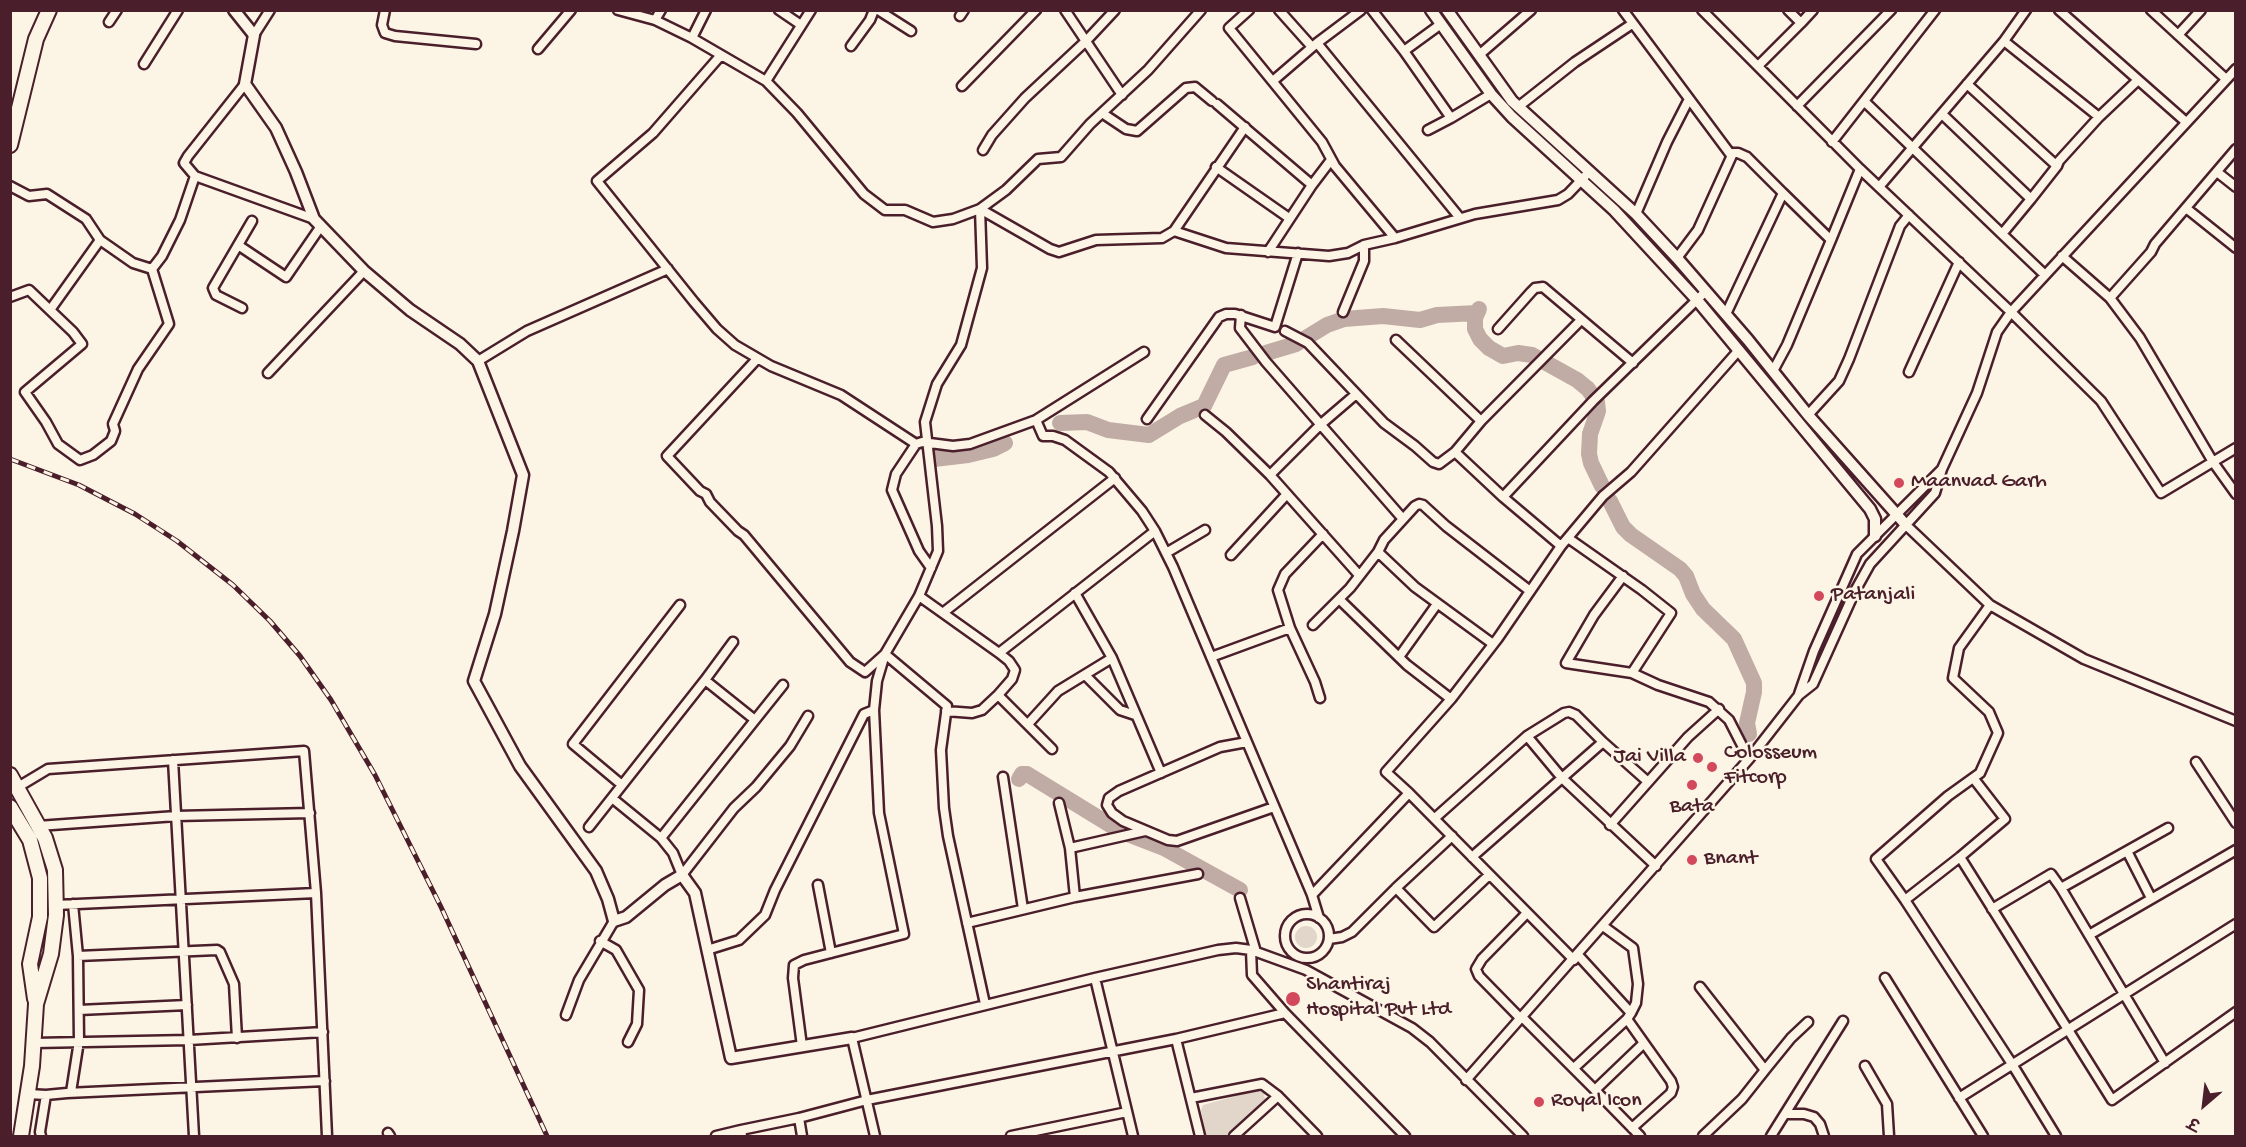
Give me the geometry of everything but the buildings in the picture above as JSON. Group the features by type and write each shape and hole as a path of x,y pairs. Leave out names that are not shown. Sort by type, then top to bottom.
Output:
{"main road":[{"path":"10,145 36,39 50,10"},
{"path":"14,781 45,838 55,870 56,904 51,954 36,1004"},
{"path":"10,807 30,840 40,878 40,917 30,964 36,1004 34,1043 21,1137"}],"street":[{"path":"109,22 117,10"},
{"path":"144,64 178,10"},
{"path":"234,10 254,35"},
{"path":"270,10 254,35 244,84 184,164 195,176 317,223"},
{"path":"385,10 382,24 386,33 395,36 476,44"},
{"path":"538,49 571,10"},
{"path":"618,10 655,20 692,38 766,81 864,194 885,210 905,210 933,222 953,219 980,209 1006,190 1038,159 1061,157 1102,113 1148,70 1201,10"},
{"path":"655,20 661,10"},
{"path":"692,38 706,10"},
{"path":"779,10 801,25"},
{"path":"766,81 811,10"},
{"path":"851,46 876,10 910,31"},
{"path":"962,86 1036,10"},
{"path":"1065,10 1122,95"},
{"path":"982,150 992,135 1025,98 1086,41 1114,10"},
{"path":"1249,10 1229,28 1274,80 1322,142 1331,160 1395,238"},
{"path":"1279,10 1314,45 1460,218"},
{"path":"1274,80 1314,45 1361,10"},
{"path":"1372,10 1451,118"},
{"path":"1431,10 1491,94 1524,129 1647,243 1697,300 1870,509 1875,519 1875,536"},
{"path":"1447,10 1518,107 1636,214 1726,314 1808,415 1897,516 1990,605 2084,659 2235,721"},
{"path":"1479,55 1531,10"},
{"path":"1623,10 1731,155"},
{"path":"1702,10 1832,142 2101,401 2161,493 2235,448"},
{"path":"1788,10 1801,23"},
{"path":"1758,66 1813,10"},
{"path":"1797,106 1891,10"},
{"path":"1832,142 1935,10"},
{"path":"1880,187 2004,41 2026,10"},
{"path":"2059,10 2186,122"},
{"path":"2151,10 2226,79"},
{"path":"2178,35 2201,10"},
{"path":"1404,51 1441,24"},
{"path":"1518,107 1575,62 1632,24"},
{"path":"2004,41 2099,117"},
{"path":"721,55 653,133 597,181 717,329 735,345 757,359 841,395 916,444 927,442 953,446 970,444 1036,420 1144,352"},
{"path":"1466,1080 1656,866 1749,759 1799,695 1816,679 1855,591 1870,564 1935,493 1941,469 1977,393 1997,332 2011,312 2235,69"},
{"path":"2002,234 2059,161 2099,117 2138,80"},
{"path":"244,84 276,128 317,223 364,271 410,310 459,344 478,361 522,475 513,531 495,614 474,681 520,766 596,871 608,899 614,921"},
{"path":"1967,84 2057,166"},
{"path":"1102,113 1126,129 1137,131 1186,88 1195,87 1312,185"},
{"path":"1428,130 1491,94"},
{"path":"1636,214 1667,142 1689,99"},
{"path":"1864,101 2045,275"},
{"path":"1942,114 2031,199"},
{"path":"980,209 1059,252 1092,241 1166,237 1174,231 1245,127"},
{"path":"2110,298 2235,149"},
{"path":"1731,155 1738,153 1747,158 1831,240"},
{"path":"1677,258 1698,230 1731,155"},
{"path":"1268,252 1289,218 1331,160"},
{"path":"1216,167 1289,218"},
{"path":"1773,371 1787,345 1860,169"},
{"path":"1174,231 1226,248 1340,255 1364,245 1460,218 1558,200 1568,194 1589,172"},
{"path":"2217,172 2235,187"},
{"path":"152,269 162,256 180,220 195,176"},
{"path":"10,186 29,196 47,194 86,219 100,240 133,263 152,269"},
{"path":"1726,314 1783,193"},
{"path":"2186,208 2235,248"},
{"path":"802,1046 793,978 794,965 804,960 904,934 879,813 874,710 877,681 885,654 919,596 938,545 924,422 937,384 961,345 982,268 980,209"},
{"path":"1808,415 1839,381 1900,226 1909,215"},
{"path":"242,308 216,295 213,288 252,221"},
{"path":"238,245 286,278 317,223"},
{"path":"50,310 100,240"},
{"path":"1343,312 1363,265 1364,245"},
{"path":"1148,418 1215,322 1226,314 1241,315 1275,327 1298,253"},
{"path":"2062,256 2110,298 2140,338 2213,462 2235,494"},
{"path":"1909,372 1959,262"},
{"path":"10,297 29,290 73,332 82,344 25,392 58,444 80,460 93,455 111,441 115,431 113,424 138,369 169,324 152,269"},
{"path":"478,361 527,330 668,269"},
{"path":"268,373 364,271"},
{"path":"1498,329 1531,291 1540,287 1547,290 1634,363"},
{"path":"1503,497 1593,401 1706,291"},
{"path":"1241,315 1239,325 1241,330 1266,362 1403,519"},
{"path":"1285,331 1304,340 1384,423 1436,464 1443,463 1455,452 1481,421 1581,320"},
{"path":"1396,340 1481,421"},
{"path":"1632,1128 1671,1093 1673,1087 1629,1016 1576,957 1527,914 1435,818 1386,772 1451,699 1493,644 1561,546 1602,496 1630,472 1739,350"},
{"path":"757,359 667,456 744,535 850,662 865,672 885,654"},
{"path":"1270,475 1355,394"},
{"path":"1205,415 1270,475 1359,575"},
{"path":"1036,420 1043,436 1065,440 1114,478 1142,511 1155,531 1312,895 1319,918 1327,927 1328,945 1320,954 1306,958 1299,957 1288,947 1287,926 1298,916 1305,914 1319,918"},
{"path":"916,444 896,474 892,490 919,551 931,568"},
{"path":"1455,452 1503,497 1561,546"},
{"path":"1799,695 1814,651 1852,561 1941,469"},
{"path":"944,612 1114,478"},
{"path":"1231,555 1287,494"},
{"path":"1313,625 1359,575 1378,552 1384,540 1415,506 1422,504 1446,526 1530,591"},
{"path":"1166,553 1204,530"},
{"path":"999,653 1155,531"},
{"path":"1320,698 1279,599 1279,584 1285,574 1323,534"},
{"path":"1568,538 1671,613 1632,673"},
{"path":"1378,552 1437,604 1493,644"},
{"path":"1623,576 1593,615 1566,663 1632,673 1658,685 1702,699 1719,709 1731,723 1749,759"},
{"path":"1075,593 1112,658 1161,773"},
{"path":"919,596 999,653 1015,670 1012,679 986,707 977,712 946,711"},
{"path":"1339,598 1400,657 1451,699"},
{"path":"1400,657 1437,604"},
{"path":"622,785 573,744 680,605"},
{"path":"1990,605 1959,648 1953,678 1989,712 1998,733 1980,773 1948,796 1875,859 1905,900 2012,1064 2056,1137"},
{"path":"1211,657 1290,628"},
{"path":"589,827 733,642"},
{"path":"885,654 946,706 941,750 944,807 948,836 985,1004"},
{"path":"1028,724 1058,691 1112,658"},
{"path":"1085,675 1120,710 1135,715"},
{"path":"705,680 756,720"},
{"path":"661,838 783,685"},
{"path":"998,695 1052,749"},
{"path":"1610,825 1688,737 1719,709"},
{"path":"707,950 738,940 765,915 775,890 864,714 874,710"},
{"path":"1435,818 1527,736 1543,724 1569,712 1579,717 1647,781"},
{"path":"566,1015 579,980 600,940 614,921 626,917 682,874 734,808 756,787 790,746 808,716"},
{"path":"1527,736 1562,778 1656,866"},
{"path":"1247,742 1220,747 1115,793 1108,802 1109,809 1118,817 1146,830 1168,840 1178,841 1274,807"},
{"path":"1472,857 1603,742"},
{"path":"14,781 48,769 304,751 316,894 327,1137"},
{"path":"174,760 194,1137"},
{"path":"2196,762 2235,823"},
{"path":"1003,777 1023,909"},
{"path":"1905,900 2005,819 1974,779"},
{"path":"1312,895 1409,793"},
{"path":"612,798 661,838 673,853 682,874 695,893 731,1058 852,1038 1095,978 1236,948 1254,951 1306,970 1421,1034 1523,1137"},
{"path":"1059,802 1070,848 1076,897"},
{"path":"38,826 176,816 309,813"},
{"path":"2061,888 2168,828"},
{"path":"1070,848 1146,830"},
{"path":"1329,939 1342,937 1356,928 1452,836"},
{"path":"2089,935 2235,850"},
{"path":"2127,851 2151,898"},
{"path":"1960,857 2112,1100 2235,1012"},
{"path":"967,922 1076,897 1198,874"},
{"path":"1992,909 2050,874 2061,888 2126,994 2165,1063"},
{"path":"1396,888 1434,927 1489,875"},
{"path":"818,885 831,953"},
{"path":"56,904 316,894"},
{"path":"1240,898 1254,951 1250,965 1252,975 1285,1013 1405,1137"},
{"path":"71,1092 79,1041 78,957 73,904"},
{"path":"1527,914 1482,960 1476,969 1479,976 1574,1068 1640,1137"},
{"path":"1959,1098 2235,924"},
{"path":"1574,1068 1629,1016 1636,1004 1638,984 1633,948 1603,926"},
{"path":"600,940 616,950 639,990 637,1024 628,1042"},
{"path":"78,957 217,950 234,984 237,1038"},
{"path":"1306,958 1306,970"},
{"path":"1095,978 1133,1137"},
{"path":"1885,978 1983,1137"},
{"path":"1700,987 1765,1070"},
{"path":"79,1010 187,1005"},
{"path":"716,1137 742,1133 867,1100 1176,1039 1285,1013"},
{"path":"1771,1137 1843,1021"},
{"path":"1702,1137 1742,1099 1796,1032 1808,1022"},
{"path":"34,1043 189,1040 323,1032"},
{"path":"852,1038 876,1137"},
{"path":"1176,1039 1200,1137"},
{"path":"1595,1090 1644,1043"},
{"path":"1865,1066 1887,1104 1889,1137"},
{"path":"28,1094 324,1081"},
{"path":"1191,1098 1259,1084 1265,1085 1317,1137"},
{"path":"41,1137 39,1132 46,1095"},
{"path":"1234,1137 1278,1096"},
{"path":"1011,1137 1127,1112"},
{"path":"1787,1114 1804,1114 1814,1117 1820,1124 1824,1137"},
{"path":"799,1118 802,1137"}],"shaded area":[{"path":"1306,926 1314,929 1317,937 1314,945 1306,948 1298,945 1295,937 1298,929"},
{"path":"1257,1090 1264,1093 1265,1100 1227,1136 1206,1136 1201,1110 1203,1105"}],"waterway":[{"path":"1479,309 1475,318 1475,329 1480,339 1489,348 1503,356 1518,353 1532,355 1577,380 1588,389 1597,402 1598,411 1590,434 1589,454 1602,486"},
{"path":"1266,353 1296,344 1327,325 1344,319 1383,316 1420,320 1437,315 1477,313"},
{"path":"1060,423 1087,422 1108,430 1149,435 1180,416 1204,406 1224,365 1253,357"},
{"path":"934,459 968,455 993,449 1005,443"},
{"path":"1610,501 1623,527 1680,569 1703,609 1734,639 1754,683 1747,723 1749,734"},
{"path":"1019,779 1022,774 1027,774 1120,831 1164,848 1240,890"}],"railway":[{"path":"10,459 79,485 135,514 177,541 233,585 270,621 300,656 331,700 375,775 441,907 547,1136"}],"place":[{"name":"Maanvad Garh","path":"1899,483"},
{"name":"Patanjali","path":"1819,596"},
{"name":"Jai Villa","path":"1698,758"},
{"name":"Colosseum Fitcorp","path":"1712,767"},
{"name":"Bata","path":"1692,785"},
{"name":"Bnant","path":"1692,860"},
{"name":"Shantiraj Hospital Pvt Ltd","path":"1293,999"},
{"name":"Royal Icon","path":"1539,1102"}]}
